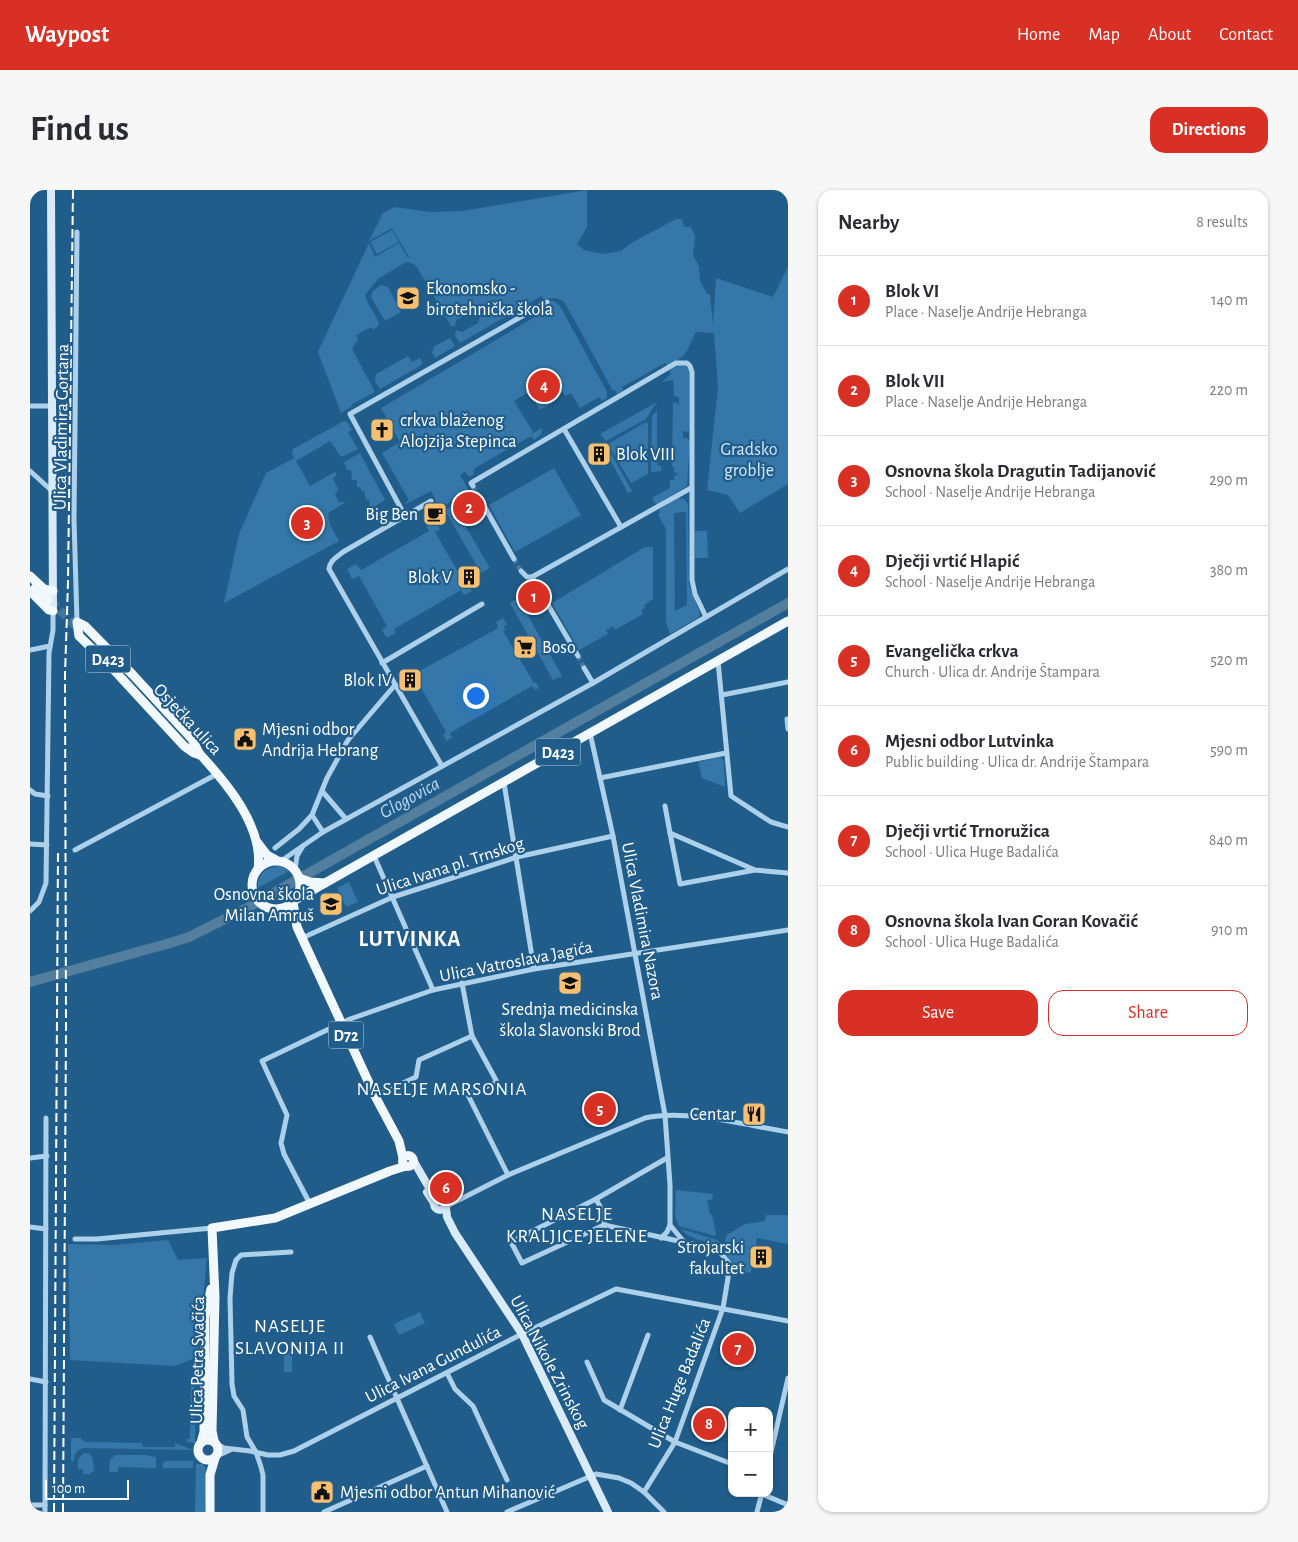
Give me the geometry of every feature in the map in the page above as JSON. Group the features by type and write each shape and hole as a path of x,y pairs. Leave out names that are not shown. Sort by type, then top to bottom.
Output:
{"main road":[{"path":"30,591 49,610 53,611 51,190"},
{"path":"30,576 44,589 53,591"},
{"path":"30,583 48,600"},
{"name":"D423","path":"258,869 253,879 254,895 265,906 279,909 788,621"},
{"path":"77,622 80,636 184,746 200,755"},
{"name":"Osječka ulica","path":"82,632 200,755 236,799 247,818 255,839 258,869"},
{"name":"Osječka ulica","path":"255,839 267,855 278,861"},
{"path":"258,869 265,863 278,861"},
{"name":"D423","path":"278,861 287,863 298,877 310,882 327,882"},
{"path":"294,901 298,877"},
{"name":"Ulica Nikole Zrinskog","path":"294,901 297,927"},
{"name":"Ulica Nikole Zrinskog","path":"279,909 297,927 407,1161 441,1204 455,1233 522,1334 608,1512"},
{"path":"212,1228 275,1218 390,1171 407,1161"},
{"name":"Ulica Petra Svačića","path":"212,1228 215,1297 212,1431 215,1443"},
{"name":"Ulica Petra Svačića","path":"201,1442 204,1432 205,1317 213,1279"},
{"path":"210,1475 218,1450 215,1443 207,1440 201,1442 198,1451 208,1466 210,1475 210,1512"},
{"path":"203,1459 209,1460 216,1457"}],"street":[{"name":"Ulica Vladimira Gortana","path":"77,232 74,527 77,622"},
{"path":"405,516 350,414 547,302"},
{"path":"473,486 471,483 676,363 688,363 692,372 692,580 695,594 706,617"},
{"path":"30,406 52,406"},
{"path":"564,429 621,527"},
{"path":"30,471 52,490"},
{"path":"521,571 527,577 532,577 691,488"},
{"path":"479,497 514,560"},
{"path":"431,501 343,552 330,564 331,573 442,766"},
{"path":"278,861 323,832 593,683 788,569"},
{"path":"532,577 538,588"},
{"path":"544,598 578,656"},
{"path":"382,663 482,604"},
{"path":"30,911 39,902 46,883 50,646 53,630 53,611"},
{"path":"30,650 50,646"},
{"path":"718,661 731,796 771,822 788,827"},
{"path":"584,668 593,683"},
{"path":"722,695 788,682"},
{"path":"275,848 299,829 312,815 333,766 348,740 395,685"},
{"path":"787,719 788,729"},
{"name":"Ulica Vladimira Nazora","path":"590,733 613,836 665,1115 670,1185 670,1225"},
{"path":"600,778 726,753"},
{"path":"75,850 217,774"},
{"path":"504,783 534,969"},
{"path":"30,790 35,794 48,796"},
{"path":"322,791 346,820"},
{"path":"665,806 680,884 755,870 788,873"},
{"path":"312,815 323,832"},
{"path":"670,833 755,870"},
{"name":"Ulica Ivana pl. Trnskog","path":"302,938 393,897 517,857 613,836"},
{"path":"30,844 47,844"},
{"path":"298,877 297,856 303,846"},
{"path":"374,856 433,990"},
{"name":"Ulica Vatroslava Jagića","path":"310,1204 280,1143 287,1115 262,1061 341,1024 433,990 534,969 788,930"},
{"path":"462,983 472,1036 498,1082 468,1096 508,1175"},
{"path":"375,1096 416,1077 419,1060 472,1036"},
{"path":"441,1204 464,1197 508,1175 645,1118 665,1115 716,1120 788,1132"},
{"path":"45,1512 46,1118"},
{"path":"30,1158 47,1156"},
{"path":"596,1199 605,1216 604,1225 522,1263 511,1242 596,1199 667,1158"},
{"name":"Ulica Huge Badalića","path":"604,1225 719,1251 728,1262 728,1278 723,1308 675,1442 644,1492"},
{"path":"661,1238 667,1232 670,1225 684,1242"},
{"path":"30,1227 46,1229"},
{"path":"75,1239 97,1239 212,1228"},
{"path":"263,1512 263,1475 256,1452 246,1432 243,1410 232,1390 230,1306 232,1273 236,1260 241,1255 291,1252"},
{"name":"Ulica Ivana Gundulića","path":"235,1450 275,1455 294,1451 616,1288 788,1321"},
{"path":"620,1410 648,1335"},
{"path":"370,1337 447,1512"},
{"path":"587,1362 604,1400 675,1442 728,1462"},
{"path":"447,1373 455,1389 473,1406 508,1480"},
{"path":"771,1452 788,1378"},
{"path":"30,1379 46,1382"},
{"path":"215,1443 224,1448 235,1450"},
{"path":"216,1457 225,1451 235,1450"},
{"path":"324,1512 427,1466"},
{"path":"507,1512 591,1475 602,1474 619,1478 644,1492 664,1512"},
{"path":"757,1512 761,1497"},
{"path":"769,1497 788,1505"},
{"path":"30,1505 45,1505"}],"green space":[{"name":"Gradsko groblje","path":"587,190 587,227 577,244 584,250 603,254 621,251 633,242 676,219 682,219 684,227 691,227 695,236 693,255 699,266 700,281 707,294 710,294 713,325 716,278 773,297 788,267 788,484 740,513 728,495 707,490 718,387 714,333 696,332 686,352 680,358 668,366 665,363 622,387 623,390 617,394 615,390 613,391 565,303 561,300 555,298 544,299 541,296 460,343 455,336 456,330 462,332 478,323 479,314 471,312 456,320 455,326 451,326 417,267 406,262 378,279 365,295 379,325 373,330 371,327 356,335 358,339 352,349 375,392 352,404 352,406 341,413 318,352 369,243 375,257 399,243 409,257 392,228 369,241 383,213 395,207 430,212 463,211"},
{"path":"392,230 399,242 377,254 370,242"},
{"path":"381,285 388,287 401,312 385,321 371,297 372,292"},
{"path":"551,301 560,306 607,392 607,398 602,401 599,397 580,408 571,393 565,396 554,378 542,385 552,403 540,410 529,392 514,401 533,432 530,435 542,428 539,436 534,440 531,436 475,468 474,474 469,477 465,472 460,475 468,489 440,509 431,491 406,504 409,500 382,453 400,442 381,408 550,308 547,303"},
{"path":"450,338 455,346 435,358 431,351 434,350 433,347"},
{"path":"408,356 412,362 420,358 423,364 380,389 375,381 376,374"},
{"path":"678,365 685,365 689,370 689,430 687,432 683,431 683,438 688,438 690,441 687,486 656,505 652,498 670,488 670,480 674,480 674,476 678,475 674,472 674,467 672,466 673,402 679,404 679,397 674,395 673,380 662,382 671,374 670,370"},
{"path":"657,402 646,419 606,441 600,434"},
{"path":"657,410 657,465 661,466 661,471 651,472 652,416"},
{"path":"344,421 348,423 352,430 348,432 358,449 341,457 330,441 296,461 310,486 335,472 337,475 333,478 338,489 335,495 339,502 346,502 328,513 330,525 339,541 224,603 239,534 266,473 294,458 293,449"},
{"path":"646,422 648,424 648,474 631,483 608,444"},
{"path":"601,443 609,450 632,491 628,493"},
{"path":"360,453 385,500 370,509 369,500 366,500 361,487 357,487 357,480 352,480 351,470 347,470 344,462"},
{"path":"554,468 581,515 515,552 489,505"},
{"path":"677,498 684,499 688,504 689,584 700,614 699,617 670,634 666,622 666,529 658,515 660,513 659,510","holes":["686,512 687,605 675,611 674,513"]},
{"path":"453,505 490,568 481,573 445,510"},
{"path":"434,520 440,529 435,532 464,582 469,580 473,586 470,588 472,591 464,595 461,590 394,629 396,633 387,638 382,630 387,626 359,576 352,579 347,569 356,564 361,570 429,531 426,525"},
{"path":"695,531 707,531 708,558 695,558"},
{"path":"645,547 653,547 653,599 644,605 645,608 641,611 643,614 615,630 613,626 606,630 608,634 579,650 552,603"},
{"path":"518,598 562,676 553,680 510,603"},
{"path":"503,618 507,625 504,626 505,630 503,631 534,683 536,682 539,688 535,690 532,686 450,733 452,738 446,741 443,735 446,732 415,677 412,679 409,672 413,669 416,673 498,628 496,622"},
{"path":"720,757 724,762 725,787 702,778 698,762"},
{"path":"280,866 289,871 258,888 259,879 263,872"},
{"path":"349,882 358,902 346,907 337,888"},
{"path":"676,1190 713,1194 712,1199 707,1201 710,1214 712,1214 715,1236 679,1226 675,1216"},
{"path":"766,1215 788,1215 788,1244 757,1238 751,1273 730,1270 725,1248 727,1235 745,1224 765,1221"},
{"path":"681,1229 717,1240 719,1245 693,1238"},
{"path":"168,1240 178,1260 207,1258 197,1357 175,1366 70,1360 68,1244 115,1245"},
{"path":"420,1312 425,1323 399,1335 394,1324"},
{"path":"284,1352 292,1352 292,1372 284,1372"},
{"path":"195,1374 195,1443 188,1442 186,1439 190,1439 191,1380 189,1380 191,1375"},
{"path":"71,1438 81,1438 87,1442 142,1443 143,1447 175,1447 175,1443 193,1450 85,1448 78,1450 74,1461 71,1461"},
{"path":"84,1453 90,1454 93,1460 94,1472 91,1472 91,1474 83,1474 83,1469 78,1469 78,1459"},
{"path":"115,1455 146,1455 156,1457 156,1468 118,1467 118,1472 109,1472 110,1460"},
{"path":"165,1461 193,1461 193,1468 163,1468"},
{"path":"196,1464 203,1464 207,1471 205,1512 195,1512"}],"waterway":[{"name":"Glogovica","path":"30,982 189,937 247,908 788,603"}],"tunnel":[{"path":"473,486 479,497"},
{"path":"514,559 521,571"},
{"path":"538,588 544,598"},
{"path":"50,601 80,630"},
{"path":"578,656 584,668"}],"railway":[{"path":"63,1512 66,1026 65,675 73,190"},
{"path":"54,1512 58,850"}],"place":[{"name":"Ekonomsko - birotehnička škola","path":"408,298"},
{"name":"Dječji vrtić Hlapić","path":"544,386"},
{"name":"crkva blaženog Alojzija Stepinca","path":"382,430"},
{"name":"Blok VIII","path":"599,454"},
{"name":"Blok VII","path":"469,508"},
{"name":"Big Ben","path":"435,514"},
{"name":"Osnovna škola Dragutin Tadijanović","path":"307,523"},
{"name":"Blok V","path":"469,577"},
{"name":"Blok VI","path":"534,597"},
{"name":"Boso","path":"525,647"},
{"name":"Blok IV","path":"410,680"},
{"name":"Mjesni odbor Andrija Hebrang","path":"245,739"},
{"name":"Osnovna škola Milan Amruš","path":"331,904"},
{"name":"Srednja medicinska škola Slavonski Brod","path":"570,983"},
{"name":"Evangelička crkva","path":"600,1109"},
{"name":"Centar","path":"754,1114"},
{"name":"Mjesni odbor Lutvinka","path":"446,1188"},
{"name":"Strojarski fakultet","path":"761,1257"},
{"name":"Dječji vrtić Trnoružica","path":"738,1349"},
{"name":"Osnovna škola Ivan Goran Kovačić","path":"709,1424"},
{"name":"Mjesni odbor Antun Mihanović","path":"322,1492"}],"district":[{"name":"LUTVINKA","path":"410,938"},
{"name":"NASELJE MARSONIA","path":"442,1088"},
{"name":"NASELJE KRALJICE JELENE","path":"577,1224"},
{"name":"NASELJE SLAVONIJA II","path":"290,1336"}]}
